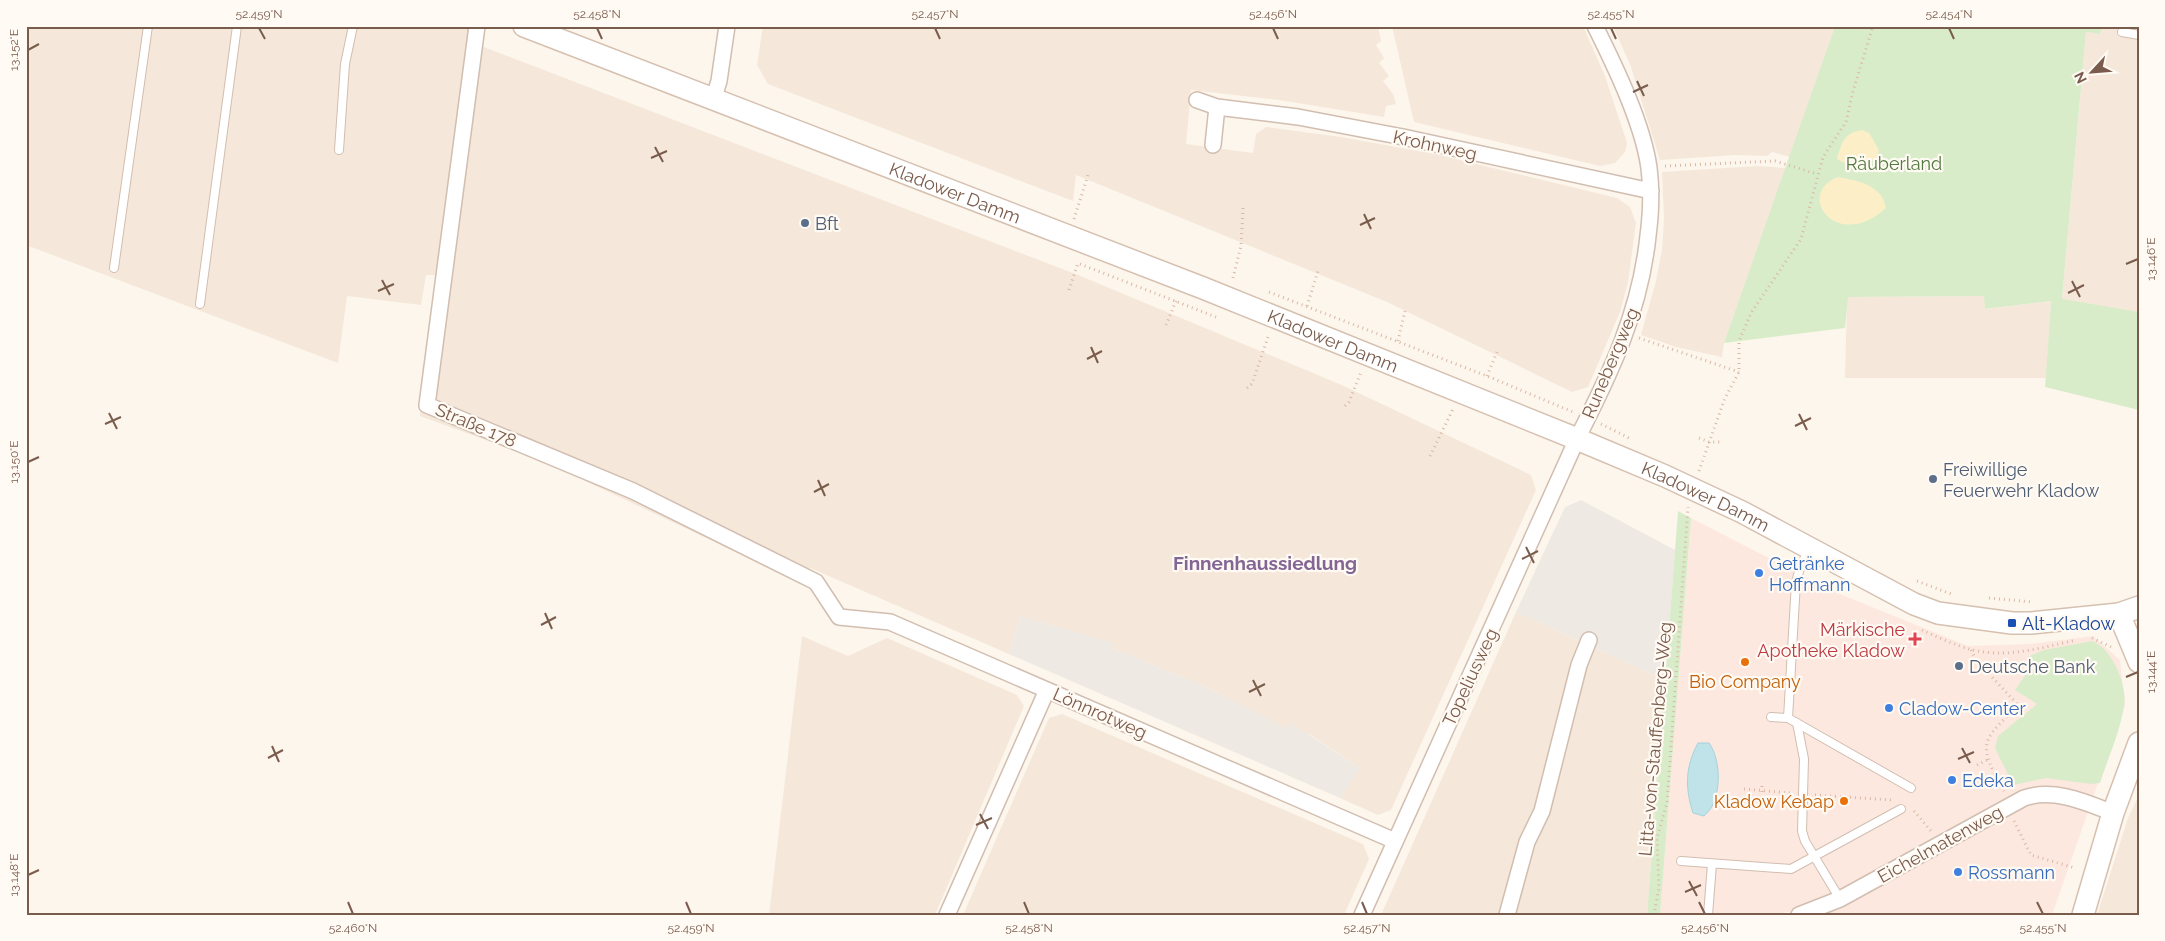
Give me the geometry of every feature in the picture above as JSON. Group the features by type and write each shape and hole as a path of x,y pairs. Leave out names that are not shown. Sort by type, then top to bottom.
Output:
{"main road":[{"name":"Kladower Damm","path":"524,26 1203,288 1577,439 1691,488 1810,548 1914,604 1938,612 2005,623 2031,624 2119,614 2139,607"},
{"path":"2119,614 2139,662"},
{"path":"2083,915 2113,813 2139,743"}],"street":[{"name":"Straße 178","path":"477,26 427,405 633,490 816,582"},
{"path":"713,100 719,81 727,26"},
{"name":"Runebergweg","path":"1577,439 1610,374 1626,334 1645,266 1651,190 1649,166 1634,116 1595,26"},
{"name":"Krohnweg","path":"1197,100 1217,107 1315,120 1651,190"},
{"path":"1213,145 1217,107"},
{"name":"Topeliusweg","path":"1362,915 1577,439"},
{"name":"Lönnrotweg","path":"816,582 839,617 890,622 1394,841"},
{"path":"1507,915 1527,842 1542,811 1579,665 1590,640"},
{"path":"947,915 1047,690"},
{"name":"Eichelmatenweg","path":"1799,915 1840,899 2009,806 2037,794 2056,794 2113,813"}],"lane":[{"path":"114,268 148,26"},
{"path":"200,304 237,26"},
{"path":"340,150 345,64 353,26"},
{"path":"2122,32 2139,35"},
{"path":"1788,718 1796,582 1801,565 1810,548"},
{"path":"1771,717 1788,718 1798,723 1911,788"},
{"path":"1798,723 1804,759 1802,831 1840,899"},
{"path":"1681,861 1791,869 1901,809"},
{"path":"1708,915 1712,864"}],"path":[{"path":"1698,471 1726,398 1739,372 1739,342 1751,313 1801,239 1809,215 1817,174 1823,157 1846,122 1853,91 1874,26"},
{"path":"1649,166 1775,161 1817,174"},
{"path":"1074,220 1088,175"},
{"path":"1233,278 1241,246 1243,208"},
{"path":"1069,290 1078,263"},
{"path":"1307,306 1318,271"},
{"path":"1166,325 1176,301"},
{"path":"1398,341 1406,311"},
{"path":"1626,334 1739,372"},
{"path":"1247,388 1252,384 1268,336"},
{"path":"1487,376 1497,352"},
{"path":"1345,406 1349,402 1362,372"},
{"path":"1430,456 1453,408"},
{"path":"1699,438 1709,442 1721,442"},
{"name":"Litta-von-Stauffenberg-Weg","path":"1654,915 1659,887 1657,838 1667,804 1688,506"},
{"path":"1970,649 1976,660 2019,706 1998,724 1989,736 1986,749 1987,760 2031,854 2075,868"},
{"path":"1977,765 1987,760"},
{"path":"1762,785 1762,797"},
{"path":"1744,790 1894,800"},
{"path":"1912,809 1939,844"}],"shaded area":[{"path":"26,26 463,26 482,33 481,46 1078,275 1344,386 1531,475 1536,490 1391,810 1378,815 1340,798 1360,768 1309,734 1287,730 1213,690 1112,648 1113,643 1020,616 1009,654 810,568 808,586 545,462 420,416 437,275 426,275 421,305 347,296 338,363 26,245"},
{"path":"763,26 1378,26 1381,41 1376,45 1384,58 1379,63 1389,76 1383,81 1393,94 1396,104 1386,106 1384,117 1279,100 1191,90 1186,144 1253,153 1256,134 1266,127 1341,137 1435,154 1617,198 1630,207 1636,223 1628,282 1620,312 1588,387 1572,392 1387,302 1076,175 1073,201 768,84 757,65"},
{"path":"1392,26 1583,26 1605,76 1627,143 1625,152 1615,163 1600,166 1414,122"},
{"path":"1613,26 1835,26 1790,157 1772,152 1767,156 1735,155 1660,160 1631,67"},
{"path":"2102,26 2139,26 2139,312 2062,300 2086,32 2100,34"},
{"path":"1758,166 1786,168 1724,343 1722,357 1676,347 1641,335 1656,281 1662,250 1664,219 1662,172"},
{"path":"1985,296 1986,309 2051,301 2046,378 1845,378 1847,297"},
{"path":"1581,500 1675,550 1665,680 1516,612 1565,507"},
{"name":"Cladow-Center","path":"1691,518 1835,592 1968,646 2030,644 2093,636 2120,660 2125,706 2052,915 1903,915 1786,912 1780,915 1660,915"},
{"path":"1516,612 1665,680 1647,915 1381,915"},
{"path":"1020,616 1114,643 1112,648 1213,690 1287,729 1291,723 1360,768 1340,798 1009,654"},
{"path":"802,636 848,656 887,638 1017,695 1024,706 935,915 769,915"},
{"path":"1062,714 1363,844 1369,859 1344,915 963,915 1049,718"},
{"path":"2139,795 2139,915 2097,915 2128,818"}],"green space":[{"name":"Räuberland","path":"1835,26 2102,26 2100,34 2086,32 2062,299 2139,312 2139,410 2045,387 2051,301 1985,309 1984,296 1848,297 1845,328 1724,343"},
{"path":"1678,511 1691,518 1660,915 1647,915"},
{"path":"2092,641 2106,651 2112,659 2121,678 2125,698 2120,725 2100,783 2091,784 2046,778 2013,785 1995,748 1998,736 2037,704 2015,690 2026,674 2034,669 2034,664 2027,661 2027,657 2044,650"}],"sand":[{"path":"1862,130 1869,133 1879,150 1876,157 1865,167 1852,167 1837,159 1840,148 1847,136"},
{"path":"1838,177 1854,180 1875,189 1884,200 1886,208 1868,220 1852,225 1838,222 1827,216 1821,206 1820,195 1825,185"}],"water":[{"path":"1698,743 1709,743 1713,749 1718,773 1716,797 1712,807 1704,816 1693,813 1688,786 1689,769"}],"place":[{"name":"Bft","path":"805,223"},
{"name":"Freiwillige Feuerwehr Kladow","path":"1933,479"},
{"name":"Getränke Hoffmann","path":"1759,573"},
{"name":"Alt-Kladow","path":"2012,623"},
{"name":"Märkische Apotheke Kladow","path":"1915,639"},
{"name":"Bio Company","path":"1745,662"},
{"name":"Deutsche Bank","path":"1959,666"},
{"name":"Cladow-Center","path":"1889,708"},
{"name":"Edeka","path":"1952,780"},
{"name":"Kladow Kebap","path":"1844,801"},
{"name":"Rossmann","path":"1958,872"}],"district":[{"name":"Finnenhaussiedlung","path":"1265,563"}]}
